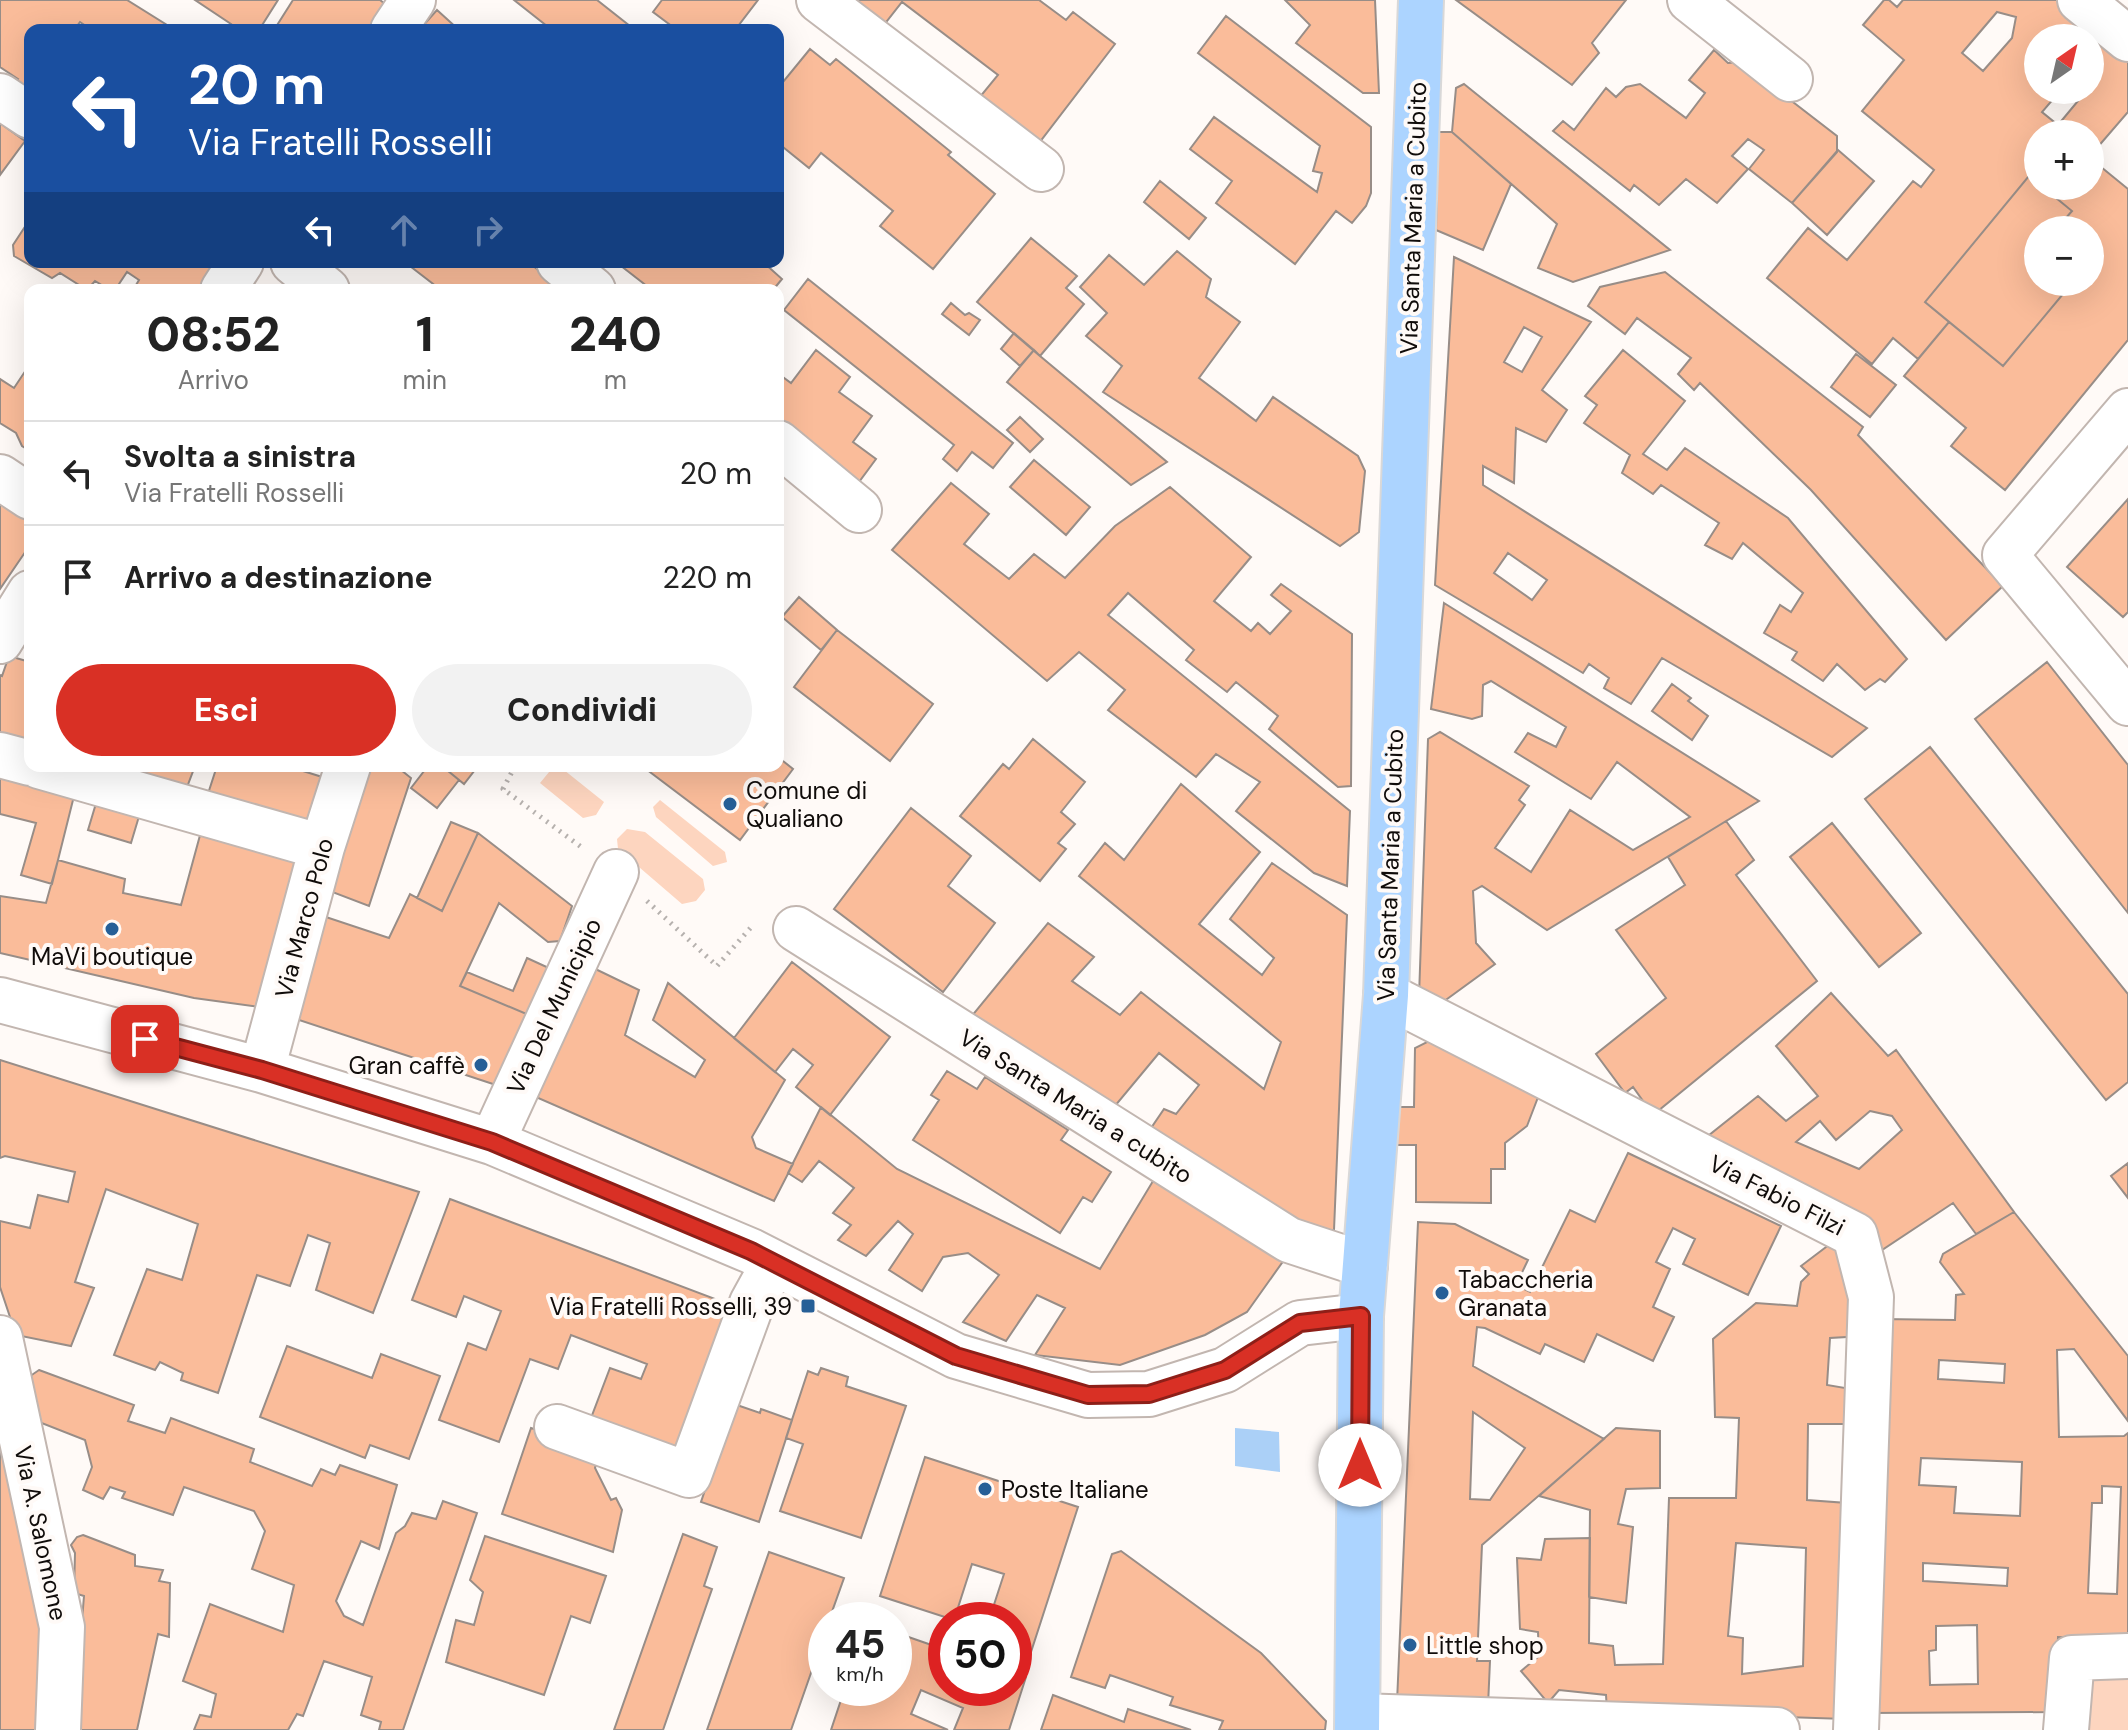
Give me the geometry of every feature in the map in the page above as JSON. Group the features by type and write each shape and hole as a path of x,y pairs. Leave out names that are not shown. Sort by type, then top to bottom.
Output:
{"main road":[{"name":"Via Santa Maria a Cubito","path":"1357,1723 1361,1316 1386,995 1421,0"}],"street":[{"path":"397,24 413,0"},
{"path":"819,0 1041,169"},
{"path":"1690,0 1790,79"},
{"path":"2080,0 2128,39"},
{"path":"0,96 24,112"},
{"path":"300,268 320,284"},
{"path":"566,268 586,284"},
{"path":"2128,411 2005,555 2128,703"},
{"path":"784,448 859,510"},
{"path":"0,477 24,493"},
{"path":"0,641 24,603"},
{"path":"0,755 24,761"},
{"path":"60,772 322,847"},
{"name":"Via Marco Polo","path":"262,1070 322,847 346,772"},
{"name":"Via Del Municipio","path":"492,1142 616,872"},
{"name":"Via Santa Maria a cubito","path":"796,929 1289,1240 1365,1265"},
{"name":"Via Fabio Filzi","path":"1386,995 1855,1235 1871,1297 1856,1730"},
{"path":"0,1000 262,1070 492,1142 751,1251 956,1356 1088,1395 1149,1394 1225,1370 1300,1323 1361,1316"},
{"path":"557,1427 689,1475 752,1303 774,1263"},
{"name":"Via A. Salomone","path":"0,1338 62,1627 58,1730"},
{"path":"2066,1730 2072,1658 2128,1656"},
{"path":"1357,1723 1777,1730"}],"shaded area":[{"path":"549,772 566,772 604,802 596,815 583,818 540,783"},
{"path":"660,800 725,852 727,862 713,866 656,817 653,807"},
{"path":"627,829 645,832 703,879 705,890 696,901 682,904 618,849 617,839"},
{"path":"2085,1680 2128,1680 2128,1730 2084,1730"}],"water":[{"path":"1235,1428 1279,1432 1280,1472 1235,1466"}],"building":[{"path":"0,0 127,0 165,24 24,24 24,106 8,95 18,79 0,67"},
{"path":"195,0 278,0 263,24 231,24"},
{"path":"293,0 380,0 385,4 372,24 278,24"},
{"path":"514,0 597,0 627,24 544,24"},
{"path":"662,0 758,0 740,24 669,24 653,12"},
{"path":"849,0 1039,0 1066,20 1073,12 1115,44 1039,143 979,98 998,75 902,2 883,26"},
{"path":"1285,0 1375,0 1379,93 1363,93 1296,43 1310,25"},
{"path":"1456,0 1626,0 1592,43 1599,53 1572,85"},
{"path":"1884,0 1897,7 1903,0 2057,0 2086,24 2024,24 2024,104 2049,104 2042,112 2052,120 2024,120 2024,182 1925,302 1949,322 1918,359 1893,338 1872,364 1767,278 1808,228 1847,260 1913,181 1921,187 1934,170 1862,111 1904,60 1863,25","holes":["1997,12 2016,17 2012,38 1983,71 1962,53"]},
{"path":"437,10 452,24 424,24"},
{"path":"1226,16 1371,127 1371,193 1366,206 1352,223 1336,211 1295,264 1216,203 1232,181 1190,149 1214,117 1317,192 1322,173 1313,171 1320,146 1198,53"},
{"path":"2104,38 2128,58 2128,112 2104,140 2104,120 2062,120 2075,104 2104,104"},
{"path":"810,49 830,65 836,59 951,152 948,155 995,194 933,269 880,226 893,211 821,153 809,168 784,148 784,81"},
{"path":"1714,50 1728,63 1741,62 1837,136 1837,152 1792,203 1749,169 1764,150 1748,139 1732,156 1748,169 1717,203 1686,179 1659,205 1634,185 1630,191 1553,131 1563,121 1574,130 1606,88 1616,97 1626,87 1640,84 1686,118 1705,93 1689,80"},
{"path":"1464,84 1670,250 1573,282 1538,268 1557,224 1452,132 1456,88"},
{"path":"0,123 24,142 0,175"},
{"path":"1438,132 1452,132 1511,184 1483,250 1436,230"},
{"path":"1838,150 1874,181 1827,235 1792,203"},
{"path":"2104,169 2128,189 2128,340 2005,490 1951,446 1966,428 1904,376 1949,322 2003,366 2061,296 2104,296 2104,216 2068,216 2072,211 2059,200 2104,200"},
{"path":"1160,181 1206,218 1189,239 1144,202"},
{"path":"2024,182 2024,200 2059,200 2072,211 2068,216 2024,216 2024,296 2061,296 2003,366 1925,302"},
{"path":"24,228 24,262 14,256 13,245"},
{"path":"1031,238 1077,276 1066,288 1084,304 1040,356 977,302"},
{"path":"1177,251 1211,279 1206,297 1240,322 1199,378 1256,421 1273,397 1358,456 1365,471 1359,532 1340,546 1103,392 1122,366 1086,336 1107,313 1080,287 1109,255 1144,285"},
{"path":"1454,257 1591,322 1542,390 1567,410 1546,442 1516,428 1514,483 1483,466 1483,485 1867,728 1832,757 1662,658 1631,704 1604,688 1609,678 1589,664 1583,673 1435,585","holes":["1524,327 1542,337 1522,372 1504,362","1508,553 1547,580 1532,600 1494,573"]},
{"path":"35,268 219,268 209,284 137,284 139,280 127,272 119,284 95,281 92,284 77,284 60,273 52,278"},
{"path":"412,268 536,268 556,284 433,284"},
{"path":"624,268 770,268 782,279 778,284 644,284"},
{"path":"1665,272 1863,427 1858,435 2003,586 1946,640 1811,490 1700,383 1694,390 1678,374 1691,358 1637,318 1625,334 1588,306 1600,287"},
{"path":"808,279 1013,443 993,468 972,452 957,471 943,459 954,445 784,310"},
{"path":"951,303 965,315 969,313 980,320 969,335 942,314"},
{"path":"1014,333 1034,350 1020,366 1001,349"},
{"path":"816,350 850,377 839,392 872,416 853,442 876,459 856,486 784,431 784,378 791,383"},
{"path":"1034,350 1167,462 1131,485 1007,382"},
{"path":"1623,350 1685,401 1643,454 1667,470 1685,448 1788,518 1907,659 1885,682 1880,679 1865,690 1837,664 1823,681 1792,660 1797,652 1764,633 1780,605 1791,612 1803,593 1743,543 1732,559 1705,545 1719,523 1661,485 1653,494 1622,473 1630,455 1584,423 1597,405 1585,396"},
{"path":"1856,354 1896,385 1870,417 1831,387"},
{"path":"24,373 24,447 16,433 0,423 0,379 14,388"},
{"path":"1020,417 1043,439 1030,452 1007,430"},
{"path":"1034,460 1090,507 1066,535 1010,487"},
{"path":"951,483 989,514 964,544 1009,579 1034,554 1065,578 1115,526 1170,487 1251,557 1214,601 1251,631 1258,623 1270,634 1291,611 1271,595 1281,584 1352,634 1351,786 1338,787 1269,729 1278,716 1236,682 1227,692 1186,660 1194,650 1128,593 1108,615 1350,811 1347,886 1314,873 1236,811 1260,782 1216,754 1196,777 1108,710 1125,690 1079,652 1047,681 892,550"},
{"path":"2128,499 2128,612 2123,617 2067,567"},
{"path":"0,503 24,519 24,554 0,589"},
{"path":"799,597 837,630 821,650 784,619"},
{"path":"1444,603 1759,801 1547,930 1482,886 1473,891 1476,943 1495,964 1443,1002 1419,997 1428,739 1440,732 1529,786 1519,800 1525,805 1495,848 1531,872 1570,810 1633,850 1690,817 1617,762 1591,799 1515,752 1528,733 1556,747 1566,727 1491,681 1483,685 1482,716 1472,719 1431,709"},
{"path":"837,630 933,704 890,761 794,687"},
{"path":"9,656 24,660 24,748 0,742 2,676"},
{"path":"2047,662 2128,765 2128,913 1975,719"},
{"path":"1672,684 1708,716 1692,740 1652,711"},
{"path":"1033,739 1085,782 1061,812 1075,824 1058,843 1066,849 1040,881 960,816 1003,764 1009,769"},
{"path":"1930,747 2128,994 2128,1082 2106,1100 1865,799"},
{"name":"Comune di Qualiano","path":"784,762 793,769 740,840 650,772 784,772"},
{"path":"0,767 76,788 52,884 21,875 36,823 0,814"},
{"path":"125,772 193,772 187,787"},
{"path":"215,772 306,772 335,781 320,833 205,803"},
{"path":"360,772 404,772 411,778 369,906 327,890"},
{"path":"423,772 449,772 459,780 437,808 411,788"},
{"path":"449,772 473,772 464,784"},
{"path":"1181,784 1260,852 1199,924 1262,975 1274,958 1230,919 1272,863 1347,915 1334,1230 1307,1230 1145,1137 1164,1109 1176,1114 1199,1085 1159,1053 1105,1118 962,1028 1048,923 1094,957 1072,981 1120,1015 1141,992 1264,1089 1281,1042 1079,876 1105,843 1124,860"},
{"path":"97,800 140,813 131,843 88,830"},
{"path":"911,808 971,856 948,886 995,923 943,992 834,909"},
{"path":"1726,821 1754,860 1736,875 1817,981 1653,1115 1633,1087 1625,1093 1596,1054 1666,998 1616,930 1685,885 1668,857"},
{"path":"451,822 478,833 442,911 417,898"},
{"path":"1832,823 1921,933 1879,967 1790,857"},
{"path":"202,828 304,851 266,1008 194,998 0,953 0,896 46,903 58,860 125,879 123,893 181,905"},
{"path":"478,833 572,906 560,941 548,942 499,903 460,986 529,1015 499,1086 284,1015 317,914 389,938 410,894 442,911"},
{"path":"527,958 551,969 531,1016 460,986 467,972 513,991"},
{"path":"792,962 890,1037 830,1115 796,1087 813,1065 793,1049 775,1072 734,1038"},
{"path":"585,964 639,990 625,1035 695,1077 705,1060 653,1020 668,983 785,1080 752,1137 756,1148 793,1164 774,1201 529,1094"},
{"path":"1831,993 1888,1056 1896,1050 2014,1212 1976,1234 1953,1203 1879,1252 1698,1144 1758,1096 1786,1121 1818,1096 1776,1046","holes":["1870,1111 1892,1116 1902,1130 1859,1169 1796,1142 1820,1121 1836,1140"]},
{"path":"1433,1039 1540,1092 1527,1126 1505,1143 1505,1169 1491,1169 1491,1203 1416,1202 1416,1145 1395,1145 1395,1107 1414,1107 1415,1048"},
{"path":"0,1060 419,1192 373,1313 316,1290 330,1243 308,1235 290,1286 257,1275 218,1393 181,1380 183,1373 160,1362 155,1370 114,1355 147,1269 182,1280 198,1224 106,1189 75,1282 94,1288 71,1346 16,1335 0,1287 0,1221 30,1228 38,1195 68,1202 75,1172 5,1156 0,1158"},
{"path":"947,1071 977,1089 985,1077 1068,1130 1061,1140 1111,1172 1092,1202 1083,1197 1060,1233 913,1140 939,1100 931,1095"},
{"path":"821,1107 897,1169 1100,1269 1153,1181 1284,1260 1247,1312 1205,1335 1120,1365 1035,1355 1065,1308 1037,1295 1006,1341 963,1322 999,1275 968,1253 943,1257 922,1291 889,1270 913,1234 898,1221 866,1256 838,1240 851,1225 833,1213 854,1188 819,1161 802,1182 788,1173"},
{"path":"1628,1153 1781,1226 1748,1295 1683,1264 1695,1239 1673,1228 1656,1262 1670,1269 1653,1307 1674,1317 1653,1361 1597,1334 1584,1362 1545,1344 1540,1354 1477,1327 1473,1366 1604,1439 1482,1545 1477,1661 1490,1661 1488,1706 1397,1702 1418,1222 1455,1224 1528,1260 1516,1285 1530,1292 1570,1210 1595,1222","holes":["1473,1412 1525,1448 1490,1500 1470,1499"]},
{"path":"2128,1163 2128,1198 2111,1176"},
{"path":"450,1199 739,1308 681,1461 588,1426 610,1368 641,1379 647,1364 571,1335 558,1369 530,1359 499,1442 439,1420 468,1343 486,1350 501,1311 464,1296 456,1317 412,1300"},
{"path":"2014,1212 2128,1356 2128,1421 2074,1349 2057,1350 2059,1437 2124,1436 2128,1433 2128,1640 2058,1637 2056,1712 1869,1713 1882,1319 1955,1320 1956,1295 1964,1294 1940,1262 1943,1254","holes":["1939,1360 2005,1364 2004,1383 1938,1379","1921,1458 2022,1462 2020,1516 1954,1513 1956,1487 1919,1485","2102,1486 2121,1487 2117,1594 2088,1593 2092,1503 2102,1503","1923,1563 2008,1568 2007,1586 1923,1581","1977,1625 1978,1684 1930,1685 1929,1651 1936,1650 1936,1626"]},
{"path":"1838,1238 1864,1336 1830,1338 1827,1385 1857,1390 1857,1424 1808,1424 1807,1500 1847,1503 1845,1719 1607,1711 1606,1695 1559,1690 1548,1703 1521,1671 1539,1656 1538,1632 1520,1629 1517,1558 1541,1560 1545,1539 1590,1538 1589,1643 1613,1646 1615,1665 1663,1664 1669,1498 1736,1498 1739,1418 1715,1417 1713,1339 1756,1303 1797,1306 1801,1282 1809,1274 1801,1266","holes":["1736,1543 1806,1548 1803,1666 1742,1674 1743,1638 1728,1636"]},
{"path":"287,1346 372,1378 381,1354 440,1376 409,1459 370,1445 365,1458 260,1417"},
{"path":"821,1368 848,1377 846,1386 906,1406 861,1538 780,1511 803,1444 786,1438 808,1371 818,1375"},
{"path":"39,1370 134,1405 128,1421 165,1433 171,1418 254,1449 250,1462 312,1486 321,1469 335,1475 340,1465 397,1485 379,1549 361,1541 336,1601 344,1616 363,1625 396,1533 405,1526 412,1513 436,1519 443,1501 477,1513 403,1730 379,1730 381,1722 361,1715 372,1677 324,1661 303,1716 297,1714 288,1730 194,1730 200,1715 211,1717 216,1694 183,1681 210,1604 283,1632 294,1585 252,1569 265,1531 254,1511 184,1487 173,1515 122,1498 125,1492 110,1487 103,1499 83,1490 92,1467 85,1440 39,1422 23,1381"},
{"path":"734,1404 792,1420 759,1522 701,1502"},
{"path":"0,1418 51,1682 46,1730 0,1730"},
{"path":"531,1428 600,1451 595,1468 611,1500 616,1498 622,1510 613,1552 502,1514"},
{"path":"1616,1428 1660,1431 1660,1488 1626,1489 1618,1524 1633,1527 1626,1603 1589,1597 1590,1510 1539,1496"},
{"path":"925,1457 1078,1507 1032,1649 1032,1602 995,1602 1004,1574 972,1564 960,1602 928,1602 928,1612 912,1606 912,1602 898,1602 880,1596"},
{"path":"683,1534 717,1547 704,1586 712,1589 663,1730 614,1730"},
{"path":"83,1535 135,1555 135,1566 163,1570 159,1581 170,1583 169,1637 158,1634 137,1730 73,1730 84,1596 74,1593 75,1553 71,1545"},
{"path":"485,1536 606,1576 590,1623 571,1616 544,1695 446,1662 456,1620 474,1625 483,1592 470,1580"},
{"path":"1121,1551 1261,1653 1326,1721 1325,1730 1219,1730 1223,1721 1170,1705 1173,1697 1110,1675 1105,1688 1071,1677 1112,1554"},
{"path":"769,1552 844,1578 835,1602 808,1602 808,1681 791,1730 707,1730"},
{"path":"912,1638 928,1644 928,1693 921,1690 911,1714 948,1730 831,1730 839,1706 912,1706"},
{"path":"1053,1695 1124,1722 1128,1709 1191,1730 1041,1730"},
{"path":"958,1706 1017,1706 1009,1730 954,1730 963,1708"}],"place":[{"name":"Comune di Qualiano","path":"730,804"},
{"name":"MaVi boutique","path":"112,929"},
{"name":"Gran caffè","path":"481,1065"},
{"name":"Tabaccheria Granata","path":"1442,1293"},
{"name":"Via Fratelli Rosselli, 39","path":"808,1306"},
{"name":"Poste Italiane","path":"985,1489"},
{"name":"Little shop","path":"1410,1645"}],"route":[{"path":"145,1039 262,1070 492,1142 751,1251 956,1356 1088,1395 1149,1394 1225,1370 1300,1323 1361,1316 1360,1465"}]}
